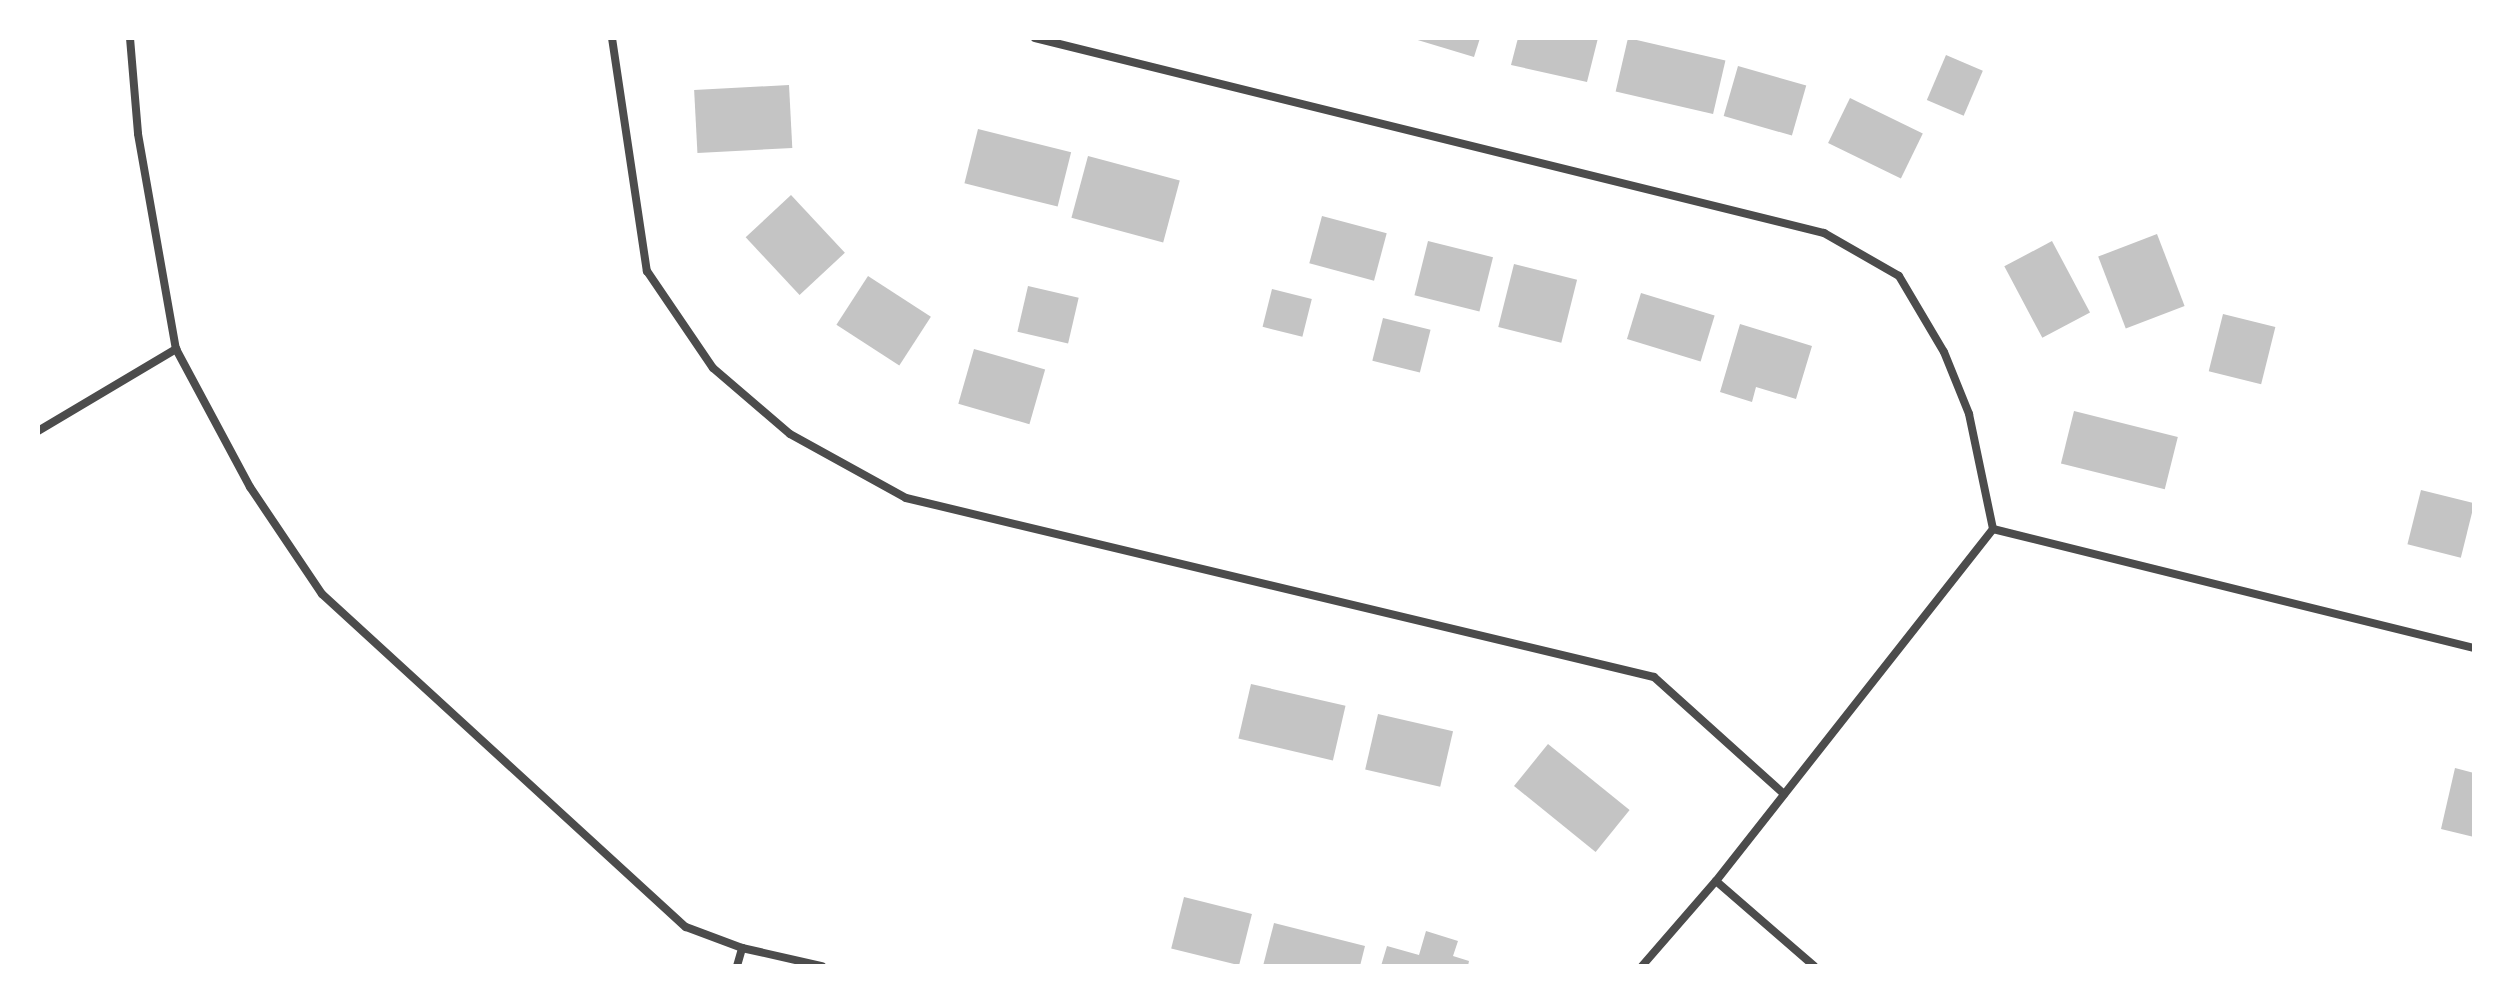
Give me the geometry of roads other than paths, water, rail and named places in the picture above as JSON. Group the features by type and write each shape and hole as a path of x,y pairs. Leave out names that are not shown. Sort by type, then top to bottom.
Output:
{"street":[{"path":"130,38 138,134 176,349 250,487 322,594 686,927 742,948 822,966"},
{"path":"612,38 647,271 713,368 790,434 906,498 1654,677 1784,794"},
{"path":"1035,38 1824,233 1899,276 1944,352 1969,414 1993,529"},
{"path":"38,431 176,349"},
{"path":"1642,966 1716,881 1993,529"},
{"path":"1993,529 2474,648"},
{"path":"1716,881 1814,966"},
{"path":"737,966 742,948"}]}
